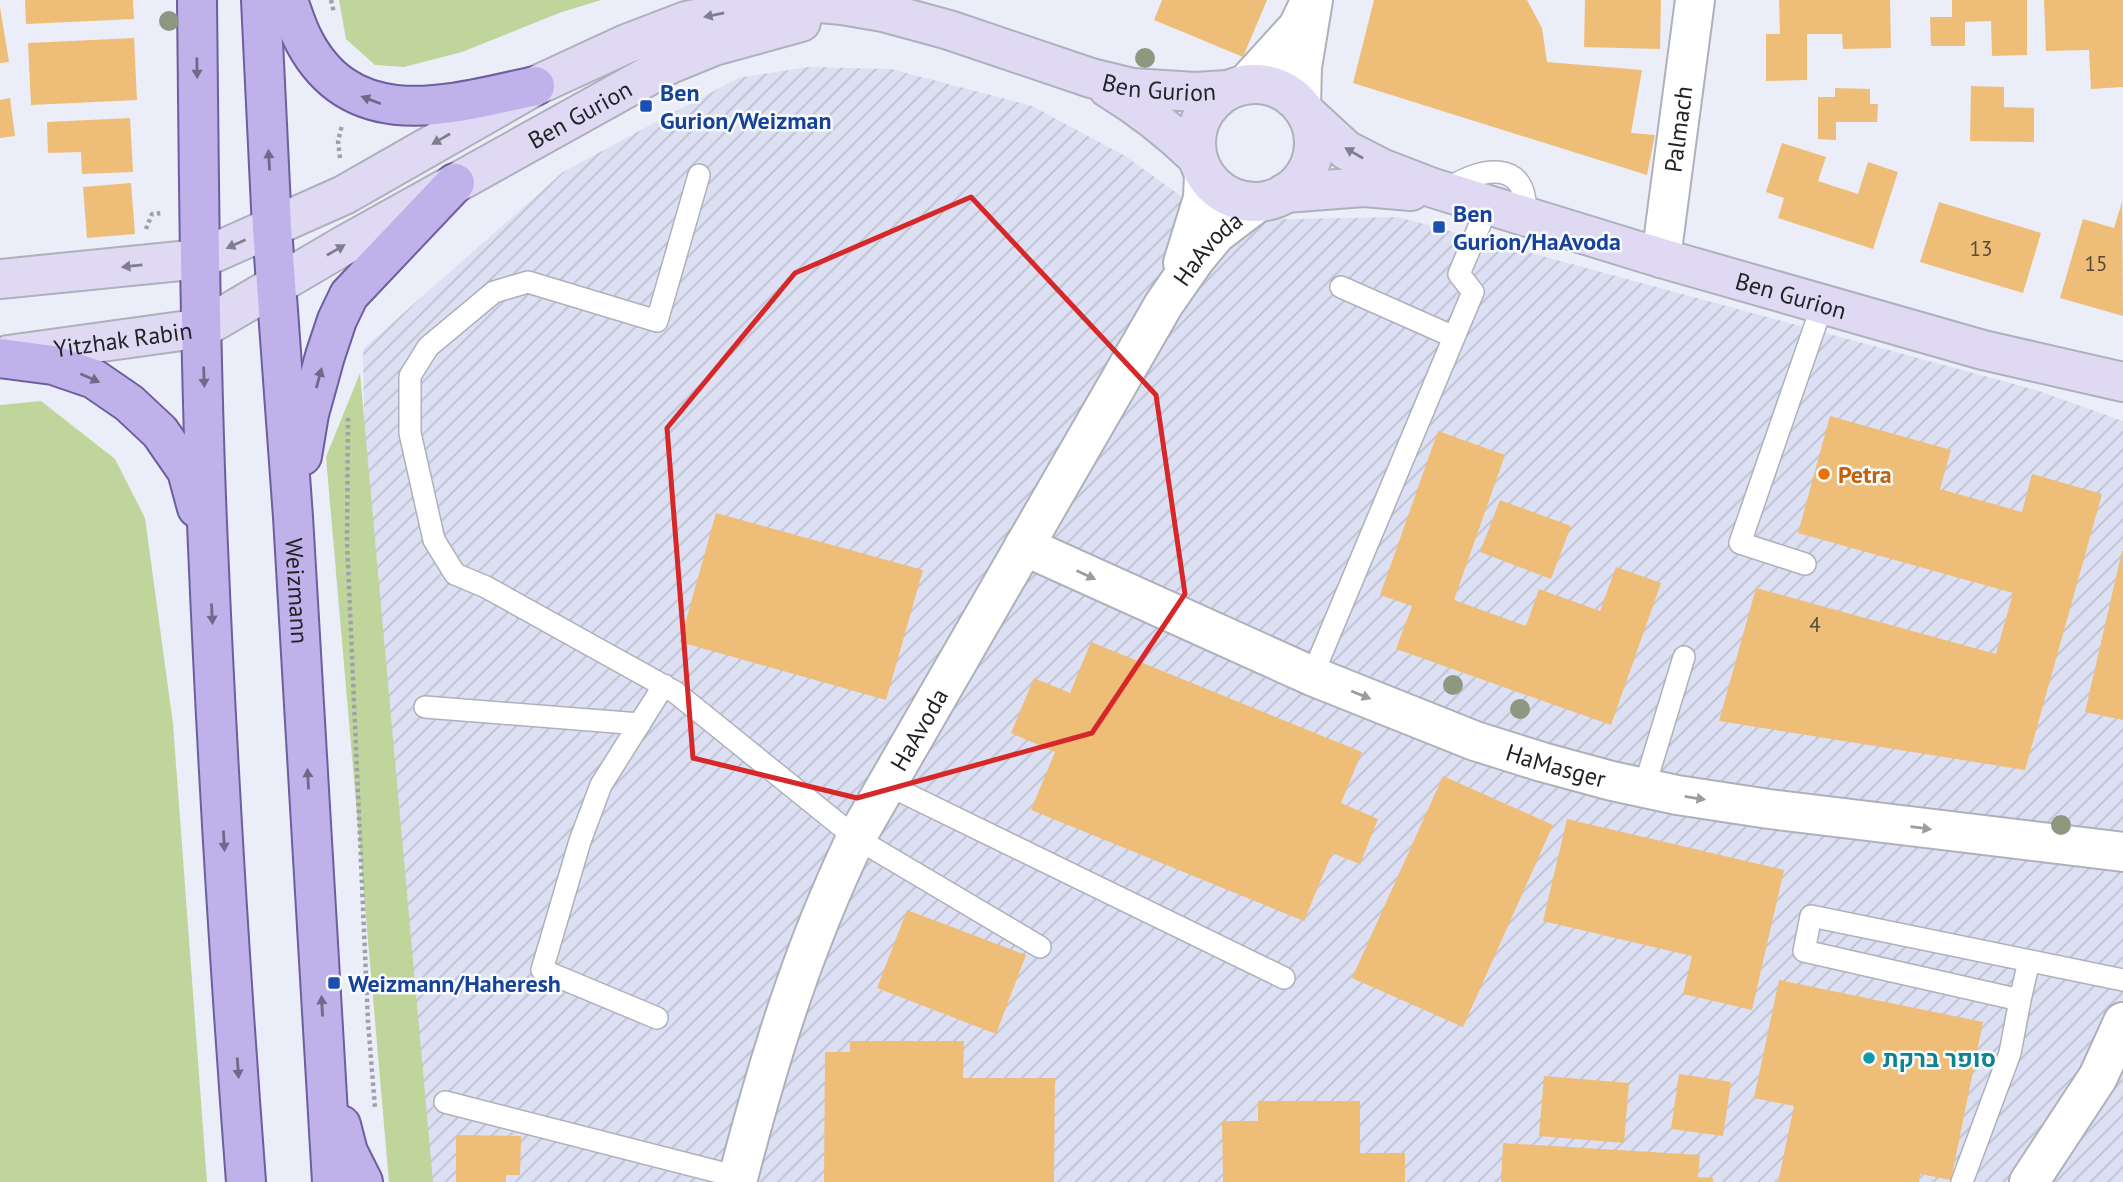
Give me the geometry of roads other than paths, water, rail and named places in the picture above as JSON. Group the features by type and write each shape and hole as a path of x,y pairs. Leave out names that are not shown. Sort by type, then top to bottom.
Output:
{"main road":[{"path":"197,0 200,259 208,545 232,1000 246,1182"},
{"name":"Weizmann","path":"261,0 272,228 293,517 332,1182"},
{"path":"288,0 301,36 322,68 348,91 383,105 450,105 534,86"},
{"path":"293,517 309,414 337,320 349,295 455,183"},
{"path":"0,357 53,365 94,379 129,403 160,432 187,471 208,545"},
{"path":"326,1074 348,1152 362,1182"}],"street":[{"path":"1312,0 1303,67 1304,110 1314,137 1311,161 1303,177 1271,198 1242,201 1214,187 1200,166 1195,137 1200,118 1212,101 1238,87 1298,27 1312,0"},
{"name":"Palmach","path":"1661,258 1695,0"},
{"name":"Ben Gurion","path":"272,228 344,195 534,86 636,40 686,21 786,1 842,5 883,12 949,30 1091,78 1132,88 1164,91 1238,87"},
{"name":"Ben Gurion","path":"277,284 670,64 714,46 794,23 834,18 875,20 949,30"},
{"name":"Ben Gurion","path":"1091,78 1139,107 1170,131 1200,166"},
{"path":"1238,87 1274,86 1292,96 1304,110"},
{"name":"Ben Gurion","path":"1304,110 1346,150 1381,168 1465,197 1661,258 1983,351 2123,382"},
{"name":"HaAvoda","path":"1164,304 1191,243 1203,198 1200,166"},
{"name":"Ben Gurion","path":"1271,198 1364,187 1465,197"},
{"name":"HaAvoda","path":"738,1180 784,1014 831,890 856,838 1164,304 1216,234 1271,198"},
{"path":"0,279 200,259 272,228"},
{"name":"Yitzhak Rabin","path":"0,357 203,328 277,284"},
{"name":"HaMasger","path":"1024,546 1312,676 1475,741 1589,775 1644,788 1769,809 2123,852"},
{"path":"2029,1182 2098,1077 2123,1022"}],"lane":[{"path":"699,175 657,321 528,282 494,292 428,347 410,376 410,433 434,540 455,574 486,587 675,692 856,838 1040,947"},
{"path":"1312,676 1473,292 1459,274 1465,197"},
{"path":"1341,287 1454,337"},
{"path":"1805,564 1740,543 1823,303"},
{"path":"1644,788 1684,657"},
{"path":"657,1018 542,970 580,841 601,785 664,685"},
{"path":"425,707 640,724"},
{"path":"886,784 1284,978"},
{"path":"2020,1000 1804,951 1811,916 2123,981"},
{"path":"1962,1182 2010,1053 2029,961"},
{"path":"445,1102 738,1180"}],"place":[{"name":"Ben Gurion/Weizman","path":"646,106"},
{"name":"Ben Gurion/HaAvoda","path":"1439,227"},
{"name":"Petra","path":"1824,474"},
{"name":"Weizmann/Haheresh","path":"334,983"},
{"name":"סופר ברקת","path":"1869,1058"}]}
